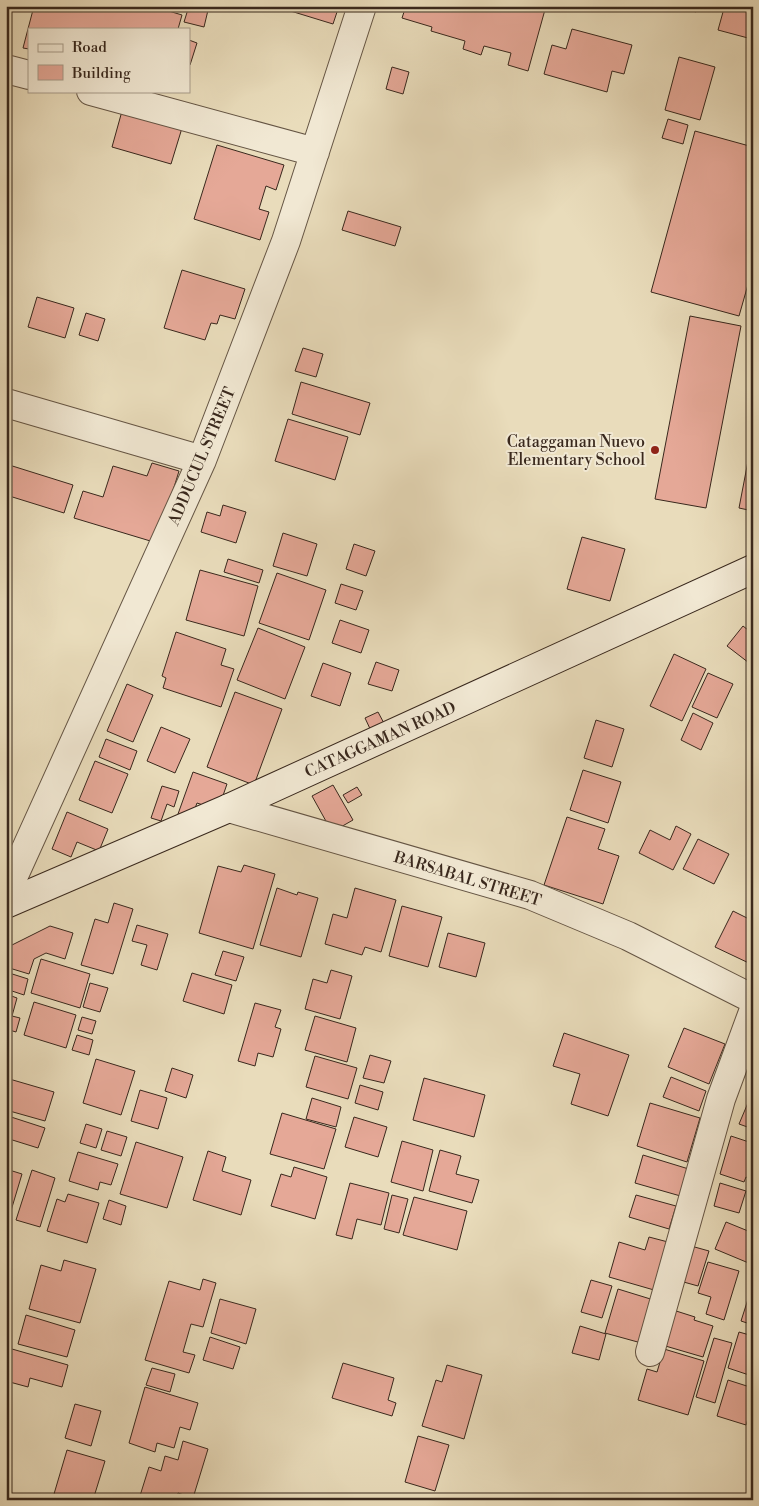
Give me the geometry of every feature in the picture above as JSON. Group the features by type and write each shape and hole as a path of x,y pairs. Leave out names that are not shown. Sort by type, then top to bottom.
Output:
{"street":[{"name":"ADDUCUL STREET","path":"6,893 202,460 286,240 362,6"},
{"path":"6,69 28,75"},
{"path":"95,92 315,152"},
{"path":"6,402 202,460"},
{"name":"CATAGGAMAN ROAD","path":"6,904 229,808 753,569"},
{"name":"BARSABAL STREET","path":"229,808 530,895 628,936 753,999"},
{"path":"650,1352 721,1099 753,1012"}],"building":[{"path":"34,6 152,6 182,15 178,28 28,28"},
{"path":"189,6 209,6 204,27 184,22"},
{"path":"285,6 339,6 333,24 284,9"},
{"path":"406,6 546,6 528,71 508,65 511,53 484,46 481,55 463,49 465,41 431,31 432,27 402,18"},
{"path":"675,6 697,6 696,12"},
{"path":"707,6 753,6 753,20 748,38 718,30 723,12"},
{"path":"28,29 28,49 23,48"},
{"path":"572,29 632,45 624,74 612,71 607,92 544,74 552,45 566,49"},
{"path":"190,40 197,43 190,65"},
{"path":"679,57 715,67 700,120 665,110"},
{"path":"392,67 409,72 403,94 386,89"},
{"path":"122,111 182,128 171,164 112,147"},
{"path":"668,119 688,125 683,144 662,138"},
{"path":"695,131 753,147 753,267 739,316 651,292"},
{"path":"217,145 284,165 276,190 266,186 259,209 269,212 260,240 194,219"},
{"path":"348,211 401,227 395,246 342,230"},
{"path":"182,270 245,289 235,319 220,315 217,324 211,323 205,340 164,328"},
{"path":"37,297 74,308 65,338 28,327"},
{"path":"86,313 105,319 98,341 79,335"},
{"path":"690,316 741,326 706,508 655,499"},
{"path":"303,348 323,354 316,377 295,371"},
{"path":"301,382 370,403 360,435 292,414"},
{"path":"288,419 348,437 335,480 275,461"},
{"path":"748,461 753,462 753,511 739,508"},
{"path":"152,463 179,471 157,543 74,518 83,491 103,497 113,466 147,476"},
{"path":"6,464 73,485 64,513 6,495"},
{"path":"223,505 246,512 236,543 201,532 207,512 220,516"},
{"path":"283,533 317,544 307,576 273,566"},
{"path":"582,537 625,549 610,601 567,589"},
{"path":"354,544 375,551 366,576 346,569"},
{"path":"228,559 263,570 259,583 224,572"},
{"path":"200,570 258,586 244,636 186,620"},
{"path":"277,573 326,590 309,640 259,623"},
{"path":"341,584 363,591 356,610 335,603"},
{"path":"340,620 369,630 361,653 332,643"},
{"path":"743,626 753,634 753,666 727,646"},
{"path":"258,628 305,647 285,699 237,680"},
{"path":"176,632 226,649 221,665 234,669 221,707 163,688 166,678 162,676"},
{"path":"674,654 706,669 682,721 650,706"},
{"path":"376,662 399,670 392,691 368,684"},
{"path":"323,663 351,673 340,706 311,696"},
{"path":"708,673 733,684 717,718 692,707"},
{"path":"127,684 153,695 133,742 107,731"},
{"path":"235,692 282,709 254,785 207,767"},
{"path":"378,712 386,727 372,733 365,718"},
{"path":"693,713 713,723 701,750 681,740"},
{"path":"596,720 624,729 612,767 584,758"},
{"path":"161,727 190,739 175,773 147,761"},
{"path":"106,739 137,751 130,770 99,757"},
{"path":"95,761 128,774 112,813 79,800"},
{"path":"583,770 621,782 608,823 570,810"},
{"path":"193,772 227,784 218,810 197,803 191,819 178,814"},
{"path":"333,785 353,820 332,832 312,796"},
{"path":"162,786 179,791 174,807 167,804 161,821 151,818"},
{"path":"357,787 362,795 348,803 343,795"},
{"path":"67,812 108,829 99,851 77,842 71,857 52,849"},
{"path":"567,817 605,829 598,849 619,856 603,904 544,885"},
{"path":"676,826 691,834 673,870 639,853 650,830 670,840"},
{"path":"698,839 729,854 714,884 683,869"},
{"path":"244,865 275,874 253,949 199,933 218,866 241,872"},
{"path":"277,888 297,895 298,892 318,898 301,957 260,945"},
{"path":"355,888 396,900 381,952 365,947 362,955 325,944 333,914 347,918"},
{"path":"114,903 133,909 113,974 81,965 95,919 108,923"},
{"path":"402,906 442,917 428,967 389,956"},
{"path":"733,911 753,921 753,965 715,947"},
{"path":"137,925 168,934 157,970 141,965 147,945 132,941"},
{"path":"50,926 73,933 65,959 46,953 34,959 29,974 6,967 6,948"},
{"path":"448,933 485,943 476,977 439,967"},
{"path":"223,951 244,957 236,981 215,975"},
{"path":"41,959 90,974 80,1008 31,993"},
{"path":"331,970 352,976 340,1019 305,1009 313,979 327,983"},
{"path":"6,972 28,979 24,995 6,989"},
{"path":"192,973 232,985 224,1014 183,1001"},
{"path":"90,983 108,988 100,1012 83,1007"},
{"path":"6,994 17,998 12,1016 20,1018 16,1032 6,1029"},
{"path":"34,1002 76,1015 66,1048 24,1035"},
{"path":"255,1003 281,1010 275,1027 281,1029 273,1057 258,1053 255,1066 238,1061"},
{"path":"315,1016 356,1028 347,1062 305,1050"},
{"path":"82,1017 96,1021 92,1034 78,1030"},
{"path":"684,1028 725,1044 709,1084 668,1067"},
{"path":"564,1033 629,1055 608,1116 571,1104 580,1074 553,1066"},
{"path":"77,1035 93,1040 89,1055 72,1050"},
{"path":"370,1055 391,1061 384,1083 363,1078"},
{"path":"315,1056 357,1068 348,1099 306,1087"},
{"path":"96,1059 135,1071 121,1115 83,1103"},
{"path":"172,1068 193,1075 186,1098 165,1091"},
{"path":"671,1077 706,1091 699,1111 663,1097"},
{"path":"6,1078 54,1092 45,1121 6,1110"},
{"path":"424,1078 485,1095 474,1137 413,1120"},
{"path":"360,1085 383,1092 378,1110 355,1103"},
{"path":"140,1090 167,1098 158,1129 131,1121"},
{"path":"753,1091 753,1129 739,1124"},
{"path":"312,1098 341,1107 336,1127 306,1119"},
{"path":"650,1103 700,1118 687,1162 637,1146"},
{"path":"282,1113 336,1129 324,1169 270,1154"},
{"path":"8,1116 45,1128 38,1148 6,1138"},
{"path":"354,1117 387,1127 378,1157 345,1147"},
{"path":"86,1124 102,1129 96,1148 80,1143"},
{"path":"107,1131 127,1137 121,1156 101,1150"},
{"path":"731,1136 749,1142 750,1139 753,1140 753,1180 746,1177 744,1182 720,1174"},
{"path":"402,1141 433,1150 423,1191 391,1182"},
{"path":"136,1142 183,1157 167,1208 120,1194"},
{"path":"440,1150 461,1156 456,1174 479,1180 472,1203 429,1191"},
{"path":"208,1151 226,1157 222,1171 251,1180 241,1215 193,1200"},
{"path":"78,1152 118,1164 111,1185 100,1182 98,1190 69,1181"},
{"path":"643,1155 692,1170 684,1197 635,1183"},
{"path":"294,1167 327,1177 315,1219 271,1206 281,1174 291,1177"},
{"path":"6,1169 22,1174 10,1214 6,1212"},
{"path":"32,1170 55,1178 40,1227 16,1220"},
{"path":"350,1183 389,1193 381,1225 357,1219 352,1239 336,1235"},
{"path":"720,1183 746,1191 739,1213 714,1206"},
{"path":"68,1194 99,1203 87,1243 47,1231 57,1199 65,1202"},
{"path":"392,1195 408,1199 399,1233 384,1229"},
{"path":"636,1195 676,1206 669,1229 629,1217"},
{"path":"414,1197 467,1211 457,1250 403,1235"},
{"path":"109,1200 126,1206 121,1225 103,1219"},
{"path":"726,1222 753,1233 753,1258 751,1264 715,1249"},
{"path":"649,1237 668,1242 654,1290 609,1277 619,1242 645,1250"},
{"path":"691,1246 709,1251 698,1286 680,1281"},
{"path":"64,1260 96,1269 80,1323 29,1309 41,1265 61,1271"},
{"path":"708,1262 739,1271 724,1320 706,1314 711,1297 698,1293"},
{"path":"203,1279 216,1283 203,1327 191,1324 183,1352 195,1355 189,1373 145,1360 169,1281 200,1290"},
{"path":"591,1280 612,1286 602,1318 581,1312"},
{"path":"618,1289 657,1301 645,1344 605,1333"},
{"path":"749,1296 753,1297 753,1325 741,1321"},
{"path":"220,1299 256,1309 246,1344 211,1333"},
{"path":"673,1310 695,1317 694,1320 713,1326 703,1357 662,1345"},
{"path":"26,1315 75,1330 67,1357 18,1344"},
{"path":"580,1326 606,1334 599,1360 572,1353"},
{"path":"739,1332 753,1336 753,1363 749,1375 728,1368"},
{"path":"210,1337 240,1347 233,1369 203,1360"},
{"path":"714,1338 732,1343 715,1403 696,1397"},
{"path":"12,1349 68,1365 62,1387 30,1378 28,1387 6,1381 6,1368"},
{"path":"664,1349 704,1361 688,1415 638,1400 647,1369 657,1372"},
{"path":"343,1363 394,1378 388,1400 396,1403 392,1416 332,1398"},
{"path":"447,1365 482,1375 464,1439 422,1426 436,1380 442,1382"},
{"path":"152,1368 175,1374 170,1392 146,1385"},
{"path":"728,1380 753,1388 753,1402 746,1425 717,1416"},
{"path":"145,1387 198,1403 190,1430 180,1427 174,1448 157,1443 155,1452 129,1443"},
{"path":"75,1404 101,1411 91,1446 65,1438"},
{"path":"418,1436 449,1445 435,1491 405,1482"},
{"path":"183,1441 208,1449 193,1498 178,1493 176,1500 139,1499 149,1467 161,1471 165,1456 178,1460"},
{"path":"67,1450 105,1461 93,1500 73,1500 54,1494"}],"place":[{"name":"Cataggaman Nuevo Elementary School","path":"655,450"}]}
